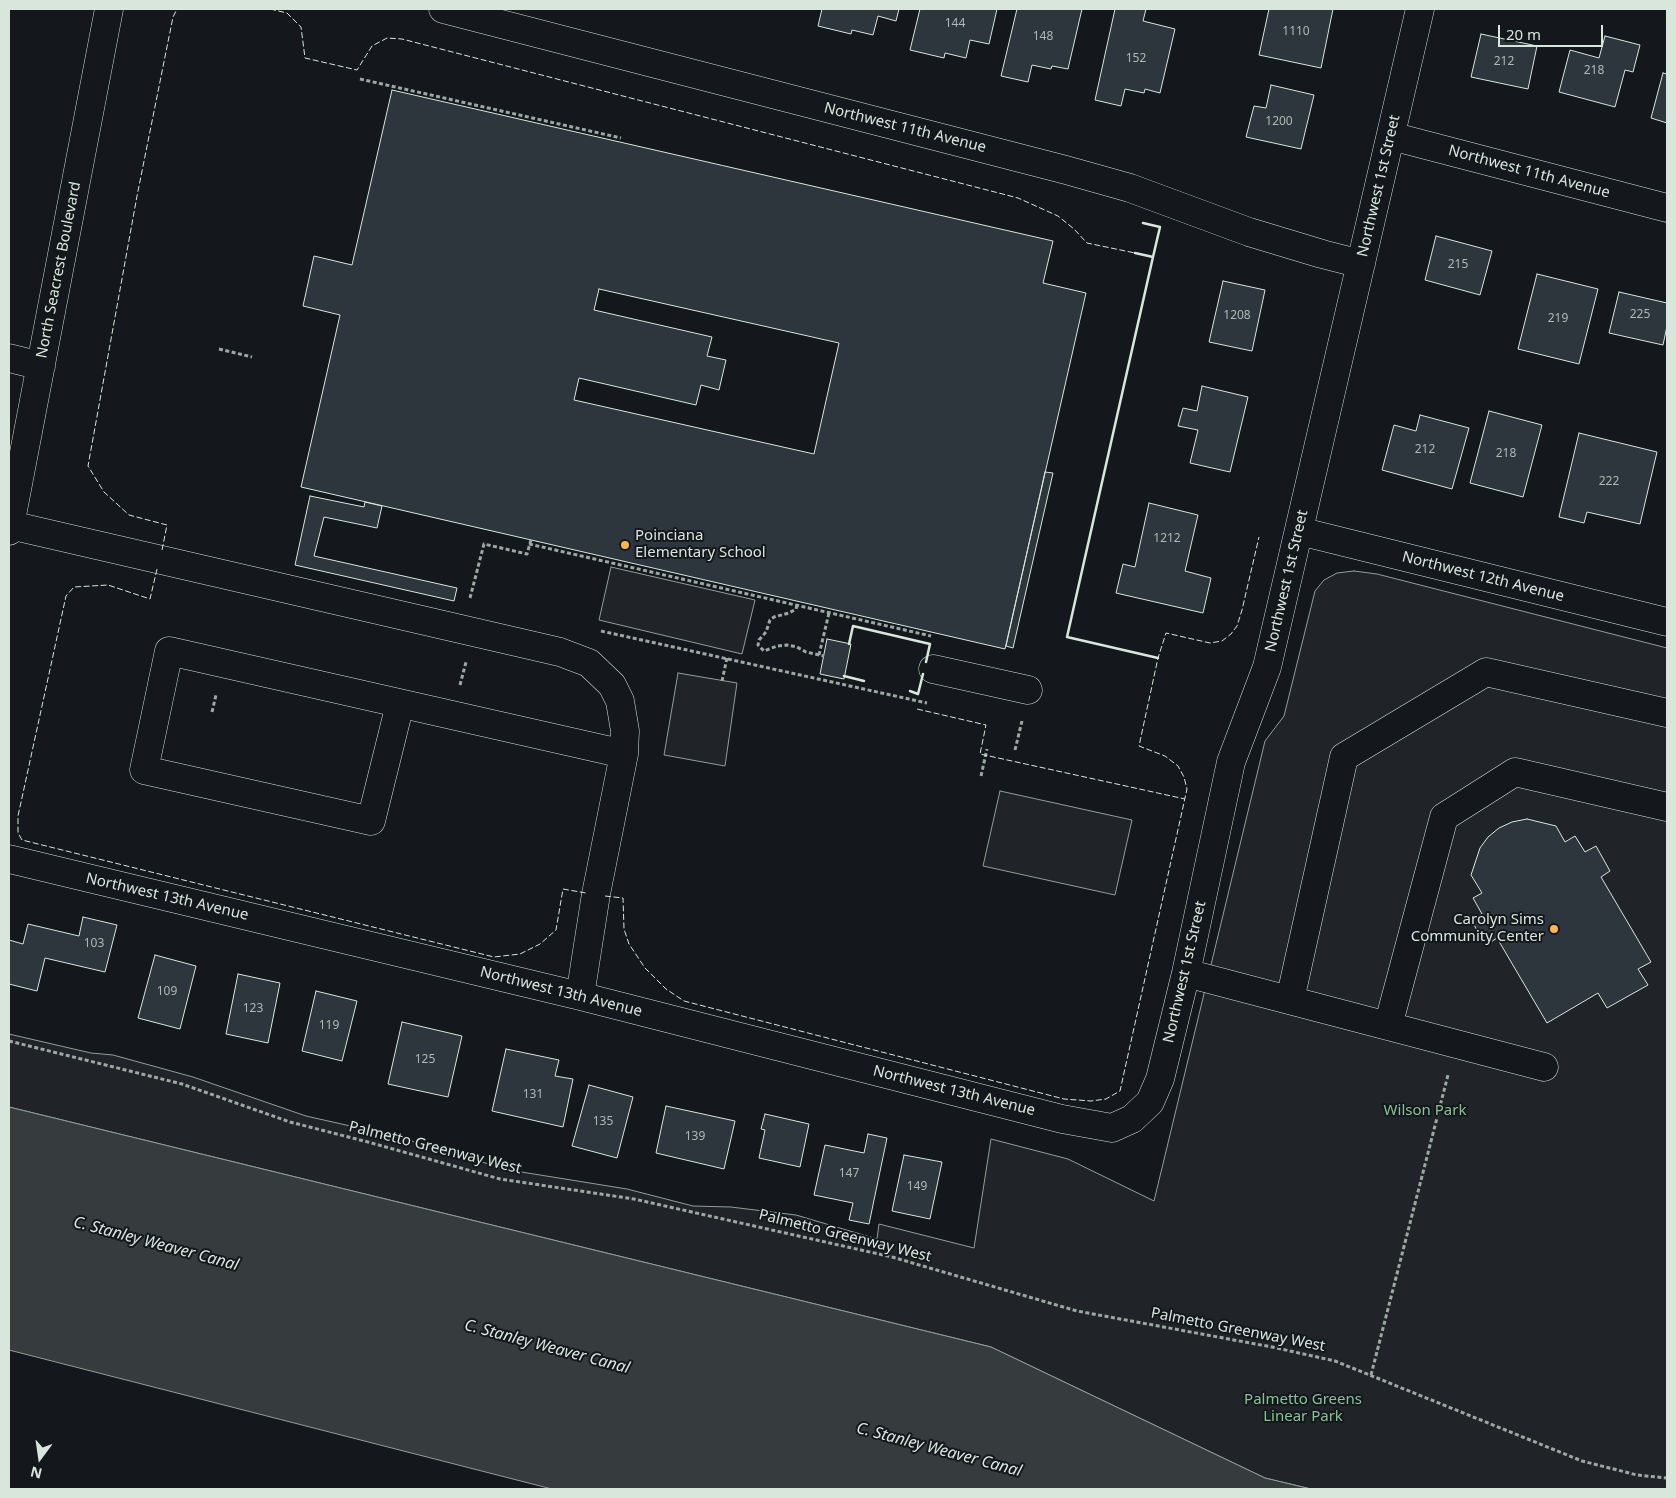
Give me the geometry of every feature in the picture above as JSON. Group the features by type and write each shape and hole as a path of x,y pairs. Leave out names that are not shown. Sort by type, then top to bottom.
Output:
{"street":[{"name":"North Seacrest Boulevard","path":"9,528 109,9"},
{"name":"Northwest 11th Avenue","path":"443,9 1066,170 1138,191 1248,232 1361,264"},
{"name":"Northwest 1st Street","path":"1112,1128 1132,1119 1150,1102 1160,1078 1186,973 1231,762 1267,667 1420,9"},
{"name":"Northwest 11th Avenue","path":"1391,136 1667,208"},
{"path":"9,358 41,366"},
{"path":"9,528 560,652 589,664 612,685 620,701 625,731 624,754 596,894 580,996"},
{"name":"Northwest 12th Avenue","path":"1299,532 1667,622"},
{"path":"400,704 371,821 144,770 169,651 624,754"},
{"path":"933,669 1028,690"},
{"path":"1290,1000 1344,757 1486,672 1667,713"},
{"path":"1388,1026 1444,817 1515,772 1667,807"},
{"name":"Northwest 13th Avenue","path":"9,858 580,996 1053,1117 1112,1128"},
{"path":"1186,973 1544,1067"}],"path":[{"path":"360,79 621,138"},
{"path":"219,349 252,357"},
{"path":"470,599 484,544 527,554 530,542 939,638"},
{"path":"797,605 796,609 789,613 770,620 766,632 759,640 758,645 764,652 777,646 787,645 822,656 829,612"},
{"path":"598,631 936,705"},
{"path":"722,681 727,658"},
{"path":"212,712 216,694"},
{"path":"1015,750 1022,718"},
{"path":"981,776 987,749"},
{"name":"Palmetto Greenway West","path":"9,1041 182,1084 290,1122 500,1179 634,1199 892,1257 1077,1311 1272,1347 1335,1361 1582,1461 1637,1475 1667,1478"},
{"path":"1371,1376 1450,1070 1448,1042"}],"green space":[{"path":"611,567 755,600 742,654 599,620"},
{"name":"Wilson Park","path":"1354,571 1377,574 1667,648 1667,1489 1311,1489 1265,1478 991,1347 9,1107 9,1034 91,1053 113,1055 193,1077 306,1116 395,1136 509,1170 627,1189 693,1206 731,1207 796,1215 877,1239 879,1224 974,1248 991,1139 1068,1159 1154,1201 1265,741 1284,716 1315,591 1324,580 1337,573"},
{"path":"678,673 737,683 725,766 664,755"},
{"path":"1000,791 1132,820 1115,895 983,866"}],"water":[{"name":"C. Stanley Weaver Canal","path":"9,1107 991,1347 1265,1478 1311,1489 552,1489 9,1350"}],"building":[{"path":"822,9 899,9 896,21 878,16 873,35 852,30 851,34 818,26"},
{"path":"920,9 997,9 989,44 970,40 966,58 945,53 944,58 910,50"},
{"path":"1017,9 1082,9 1068,69 1052,66 1051,69 1032,65 1028,82 1001,76"},
{"path":"1115,9 1146,9 1143,21 1175,29 1160,93 1145,89 1144,93 1125,89 1121,106 1095,100"},
{"path":"1269,9 1333,9 1321,68 1259,55"},
{"path":"1481,34 1537,46 1528,89 1471,77"},
{"path":"1605,36 1640,45 1633,72 1625,70 1615,107 1559,92 1570,50 1599,58"},
{"path":"1663,73 1667,74 1667,123 1651,118"},
{"path":"1271,85 1314,95 1301,149 1246,137 1254,106 1266,108"},
{"path":"392,90 1053,241 1043,283 1086,293 1005,649 301,487 340,315 303,306 314,256 352,265","holes":["599,289 839,343 814,454 574,400 579,378 696,405 701,385 719,390 726,360 707,356 712,337 594,310"]},
{"path":"1436,236 1492,251 1480,295 1425,280"},
{"path":"1537,274 1598,289 1579,364 1518,349"},
{"path":"1223,281 1265,290 1252,351 1209,342"},
{"path":"1619,292 1667,303 1667,326 1663,345 1609,333"},
{"path":"1202,386 1248,397 1230,472 1190,463 1198,430 1178,426 1183,408 1197,411"},
{"path":"1489,411 1542,425 1523,497 1470,483"},
{"path":"1420,415 1469,428 1452,489 1382,470 1394,425 1416,431"},
{"path":"1579,433 1657,452 1640,524 1587,512 1584,523 1559,517"},
{"path":"1045,472 1053,473 1013,648 1006,646"},
{"path":"310,496 364,507 365,502 382,506 377,528 324,517 314,556 457,588 454,601 295,565"},
{"path":"1149,503 1198,515 1185,571 1211,578 1203,613 1116,593 1123,564 1135,567"},
{"path":"827,639 851,644 844,679 820,674"},
{"name":"Carolyn Sims Community Center","path":"1527,819 1556,826 1565,842 1575,836 1585,852 1596,846 1610,871 1601,877 1651,962 1638,969 1648,985 1607,1008 1598,993 1547,1023 1497,938 1486,945 1471,920 1482,914 1473,898 1482,893 1471,875 1480,848 1488,837 1499,828 1512,822"},
{"path":"83,917 117,925 105,972 45,958 37,991 9,984 9,940 23,944 28,924 79,936"},
{"path":"155,955 196,966 180,1029 138,1018"},
{"path":"238,974 280,983 268,1043 226,1034"},
{"path":"316,991 357,1001 342,1061 302,1051"},
{"path":"402,1022 462,1036 448,1097 388,1084"},
{"path":"506,1049 559,1060 555,1076 573,1079 563,1127 492,1111"},
{"path":"589,1085 633,1097 617,1158 572,1146"},
{"path":"666,1106 735,1121 724,1169 656,1153"},
{"path":"765,1114 809,1124 800,1167 759,1158 765,1130 761,1129"},
{"path":"868,1134 887,1138 869,1224 849,1220 853,1203 814,1195 825,1145 864,1153"},
{"path":"904,1155 942,1162 930,1219 892,1211"}],"fence":[{"path":"162,550 167,525 129,515 104,492 88,466 137,196 173,17 177,9"},
{"path":"270,9 287,13 301,27 305,58 357,70 372,46 387,38 402,39 1018,198 1058,216 1087,243 1135,253"},
{"path":"605,896 623,898 624,929 629,944 645,968 666,989 684,1001 1064,1099 1091,1101 1106,1099 1120,1091 1187,789 1184,777 1178,766 1165,756 1139,746 1158,658 1166,633 1210,643 1222,641 1231,634 1237,626 1242,610 1259,537"},
{"path":"157,569 150,599 108,585 74,587 66,596 18,816 18,833 22,840 494,957 520,954 540,944 556,930 563,889 586,893"},
{"path":"917,709 986,725 980,754 1185,799"}],"wall":[{"path":"1143,223 1160,227 1153,257"},
{"path":"1135,253 1153,257 1067,637 1158,658"},
{"path":"849,644 853,626 930,644 926,662"},
{"path":"910,691 918,694 923,674"},
{"path":"844,676 864,681"}],"place":[{"name":"Poinciana Elementary School","path":"625,545"},
{"name":"Carolyn Sims Community Center","path":"1554,929"}],"park label":[{"name":"Palmetto Greens Linear Park","path":"1303,1408"}]}
